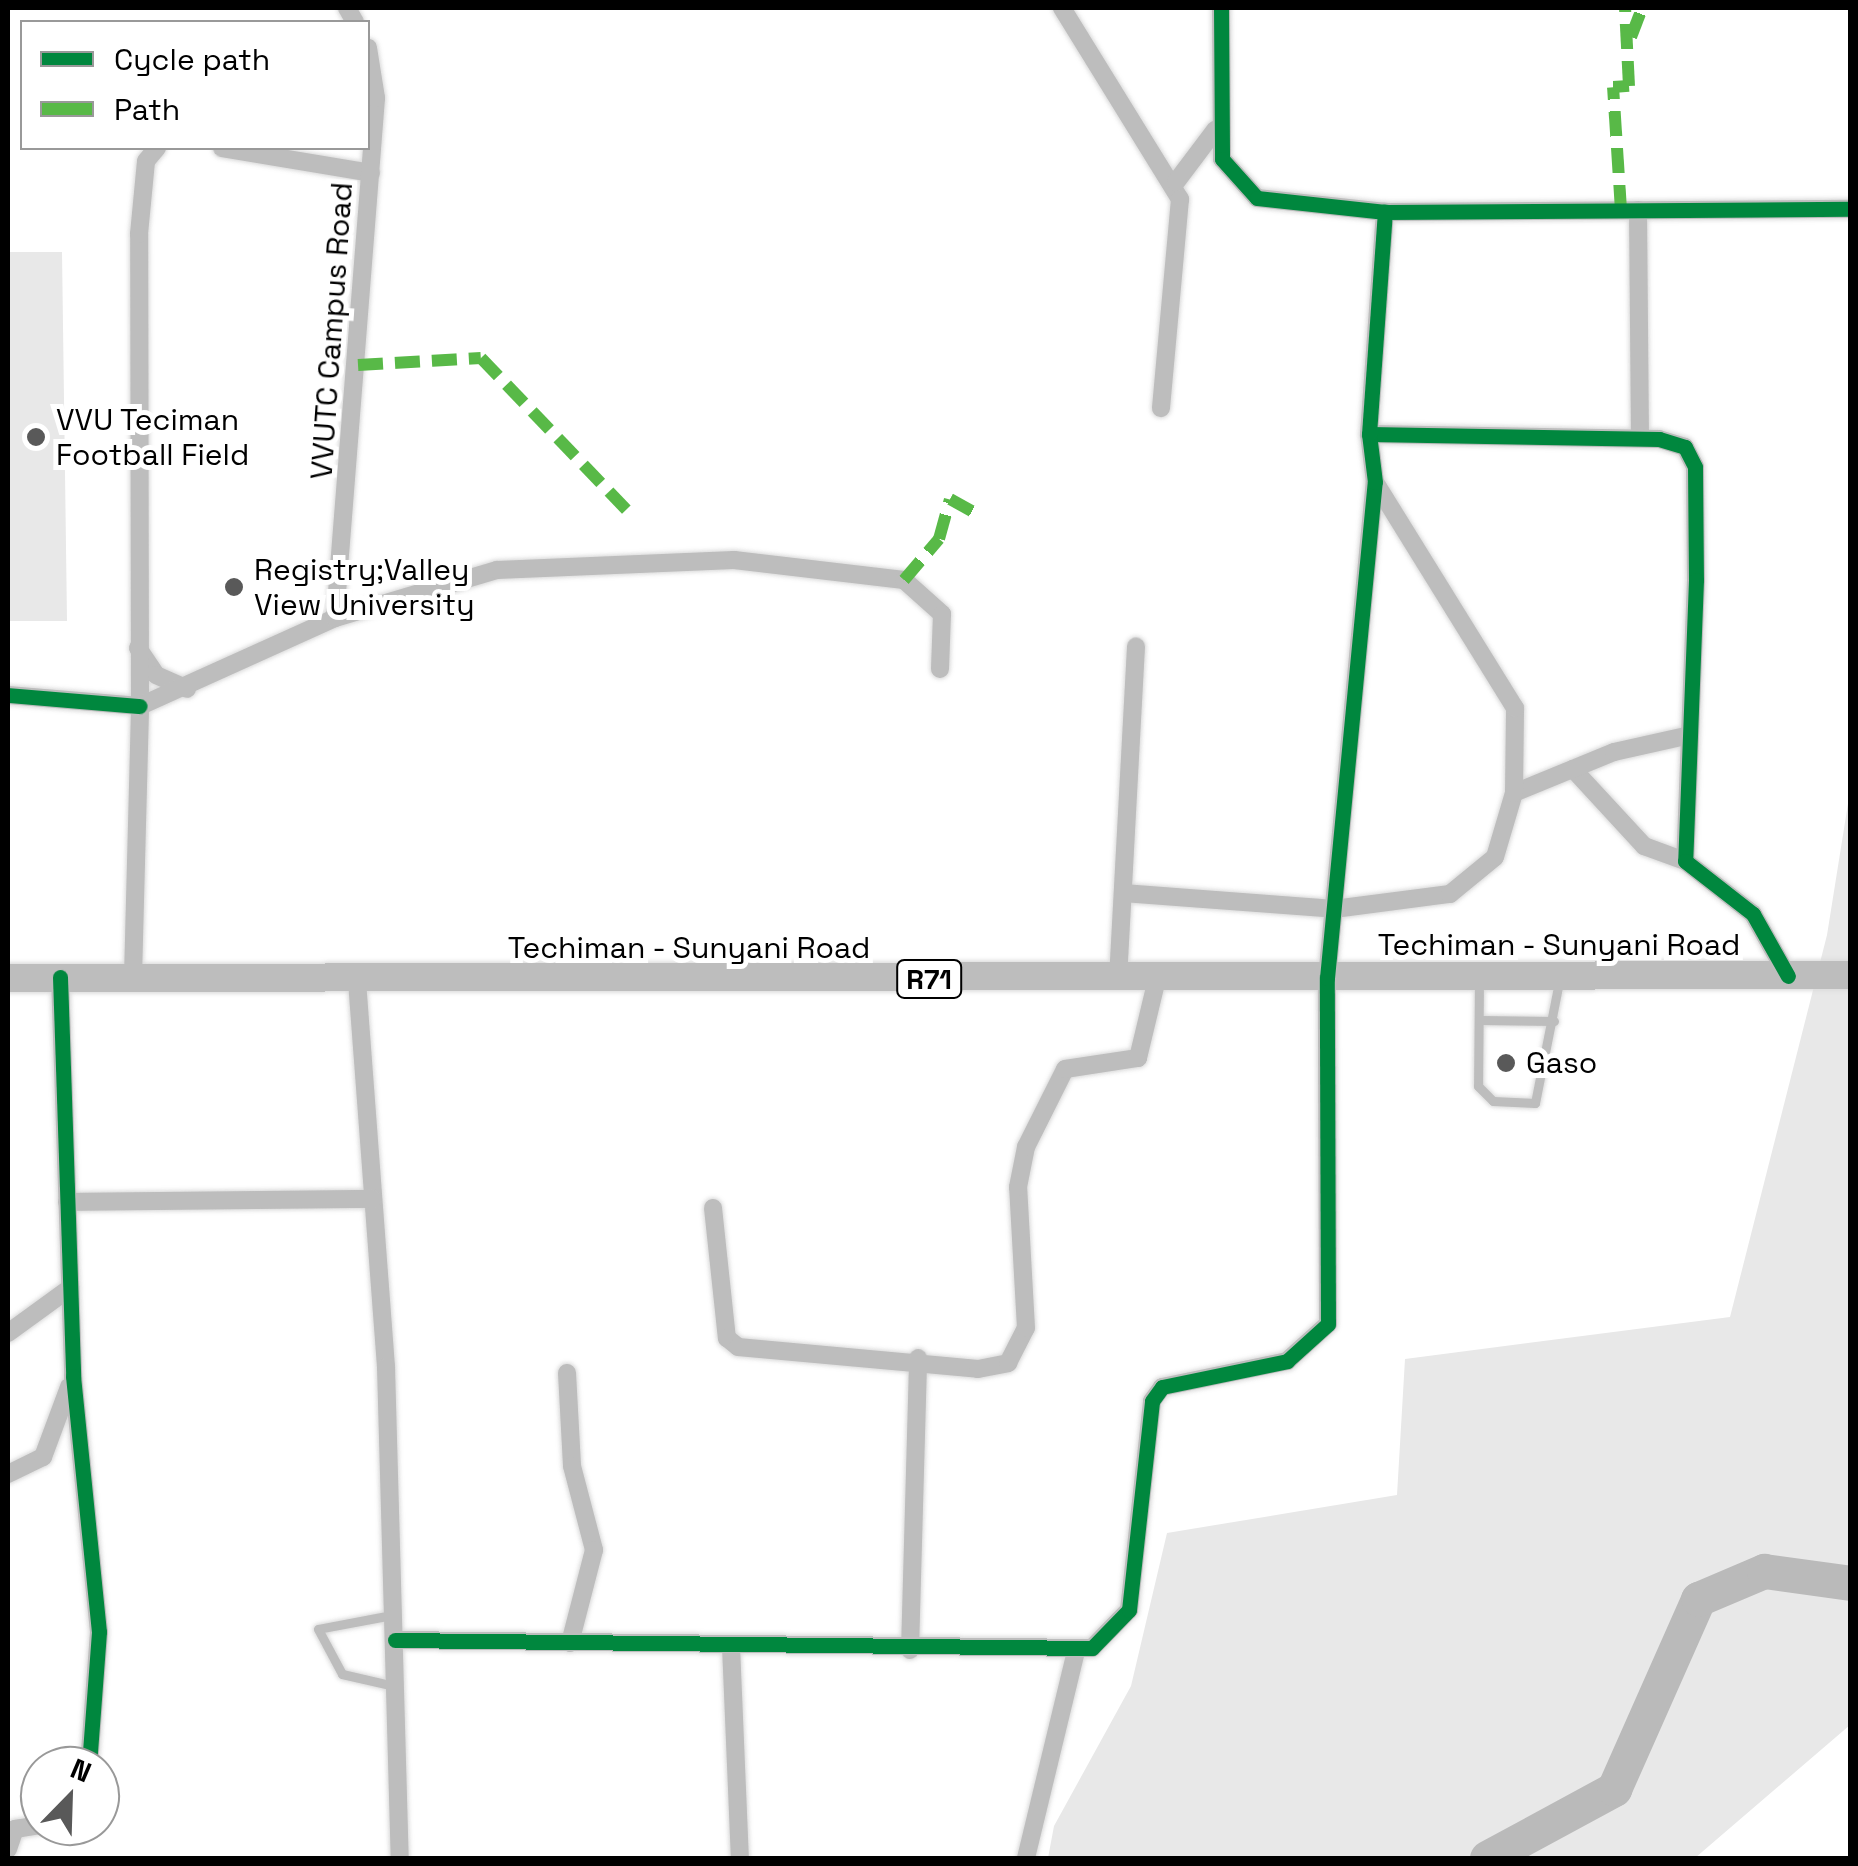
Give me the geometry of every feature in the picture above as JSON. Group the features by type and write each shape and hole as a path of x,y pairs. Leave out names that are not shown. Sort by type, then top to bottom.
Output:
{"main road":[{"name":"Techiman - Sunyani Road","path":"8,978 358,981 1850,975"}],"street":[{"path":"1062,8 1176,182"},
{"path":"1220,8 1216,129 1238,186 1257,198 1385,212 1850,209"},
{"name":"VVUTC Campus Road","path":"335,618 376,98 370,60"},
{"path":"1161,408 1176,182 1216,129"},
{"path":"133,977 140,706 140,234 146,161 155,150"},
{"path":"234,150 371,172"},
{"path":"1638,210 1640,438"},
{"path":"396,1640 910,1650 1092,1648 1129,1610 1152,1401 1162,1387 1286,1361 1328,1324 1328,978 1375,482 1369,434 1385,212"},
{"path":"1369,434 1640,438 1685,448 1695,467 1685,861"},
{"path":"1123,893 1334,910 1450,894 1480,876 1514,794 1515,708 1504,682 1375,482"},
{"path":"8,695 140,706 187,689 335,618 497,570 734,560 904,580 942,614 940,669"},
{"path":"1118,979 1136,646"},
{"path":"138,648 156,674 187,689"},
{"path":"1514,794 1573,769 1690,735"},
{"path":"1573,769 1644,846 1685,861 1754,914 1788,976"},
{"path":"60,977 73,1376 99,1632 90,1746"},
{"path":"714,1208 727,1338 738,1348 918,1358 978,1369 1008,1363 1019,1347 1026,1148 1065,1068 1138,1058 1157,979"},
{"path":"358,981 374,1199 396,1640 400,1858"},
{"path":"67,1202 374,1199"},
{"path":"8,1333 70,1288"},
{"path":"910,1650 918,1358"},
{"path":"567,1373 572,1466 594,1550 570,1643"},
{"path":"8,1474 42,1457 73,1376"},
{"path":"731,1646 740,1858"},
{"path":"1026,1858 1076,1651"},
{"path":"8,1849 14,1829 20,1828"}],"lane":[{"path":"1479,978 1484,1096 1535,1103 1560,977"},
{"path":"1479,1020 1554,1020"},
{"path":"394,1615 318,1630 342,1674 397,1686"}],"shaded area":[{"name":"VVU Teciman Football Field","path":"8,252 62,252 67,621 8,621"},
{"path":"1850,791 1850,1725 1695,1858 1048,1858 1054,1826 1131,1686 1167,1533 1397,1495 1405,1359 1730,1317 1827,935"}],"waterway":[{"path":"1487,1858 1614,1789 1698,1599 1764,1571 1850,1583"}],"marked path":[{"path":"1621,210 1613,87 1629,86 1625,8"},
{"path":"1631,37 1642,8"},
{"path":"358,365 481,358 627,510"},
{"path":"904,580 939,539 950,499 981,516"}],"cycle path":[{"path":"1221,8 1222,159 1257,198 1385,212 1850,209"},
{"path":"395,1640 1092,1648 1129,1610 1152,1401 1162,1387 1287,1361 1328,1324 1327,978 1375,482 1369,434 1385,212"},
{"path":"1369,434 1659,439 1685,447 1695,467 1696,580 1685,861 1753,914 1788,976"},
{"path":"8,695 140,706"},
{"path":"60,977 73,1376 99,1632 90,1746"}],"place":[{"name":"VVU Teciman Football Field","path":"36,437"},
{"name":"Registry;Valley View University","path":"234,587"},
{"name":"Gaso","path":"1506,1063"}]}
